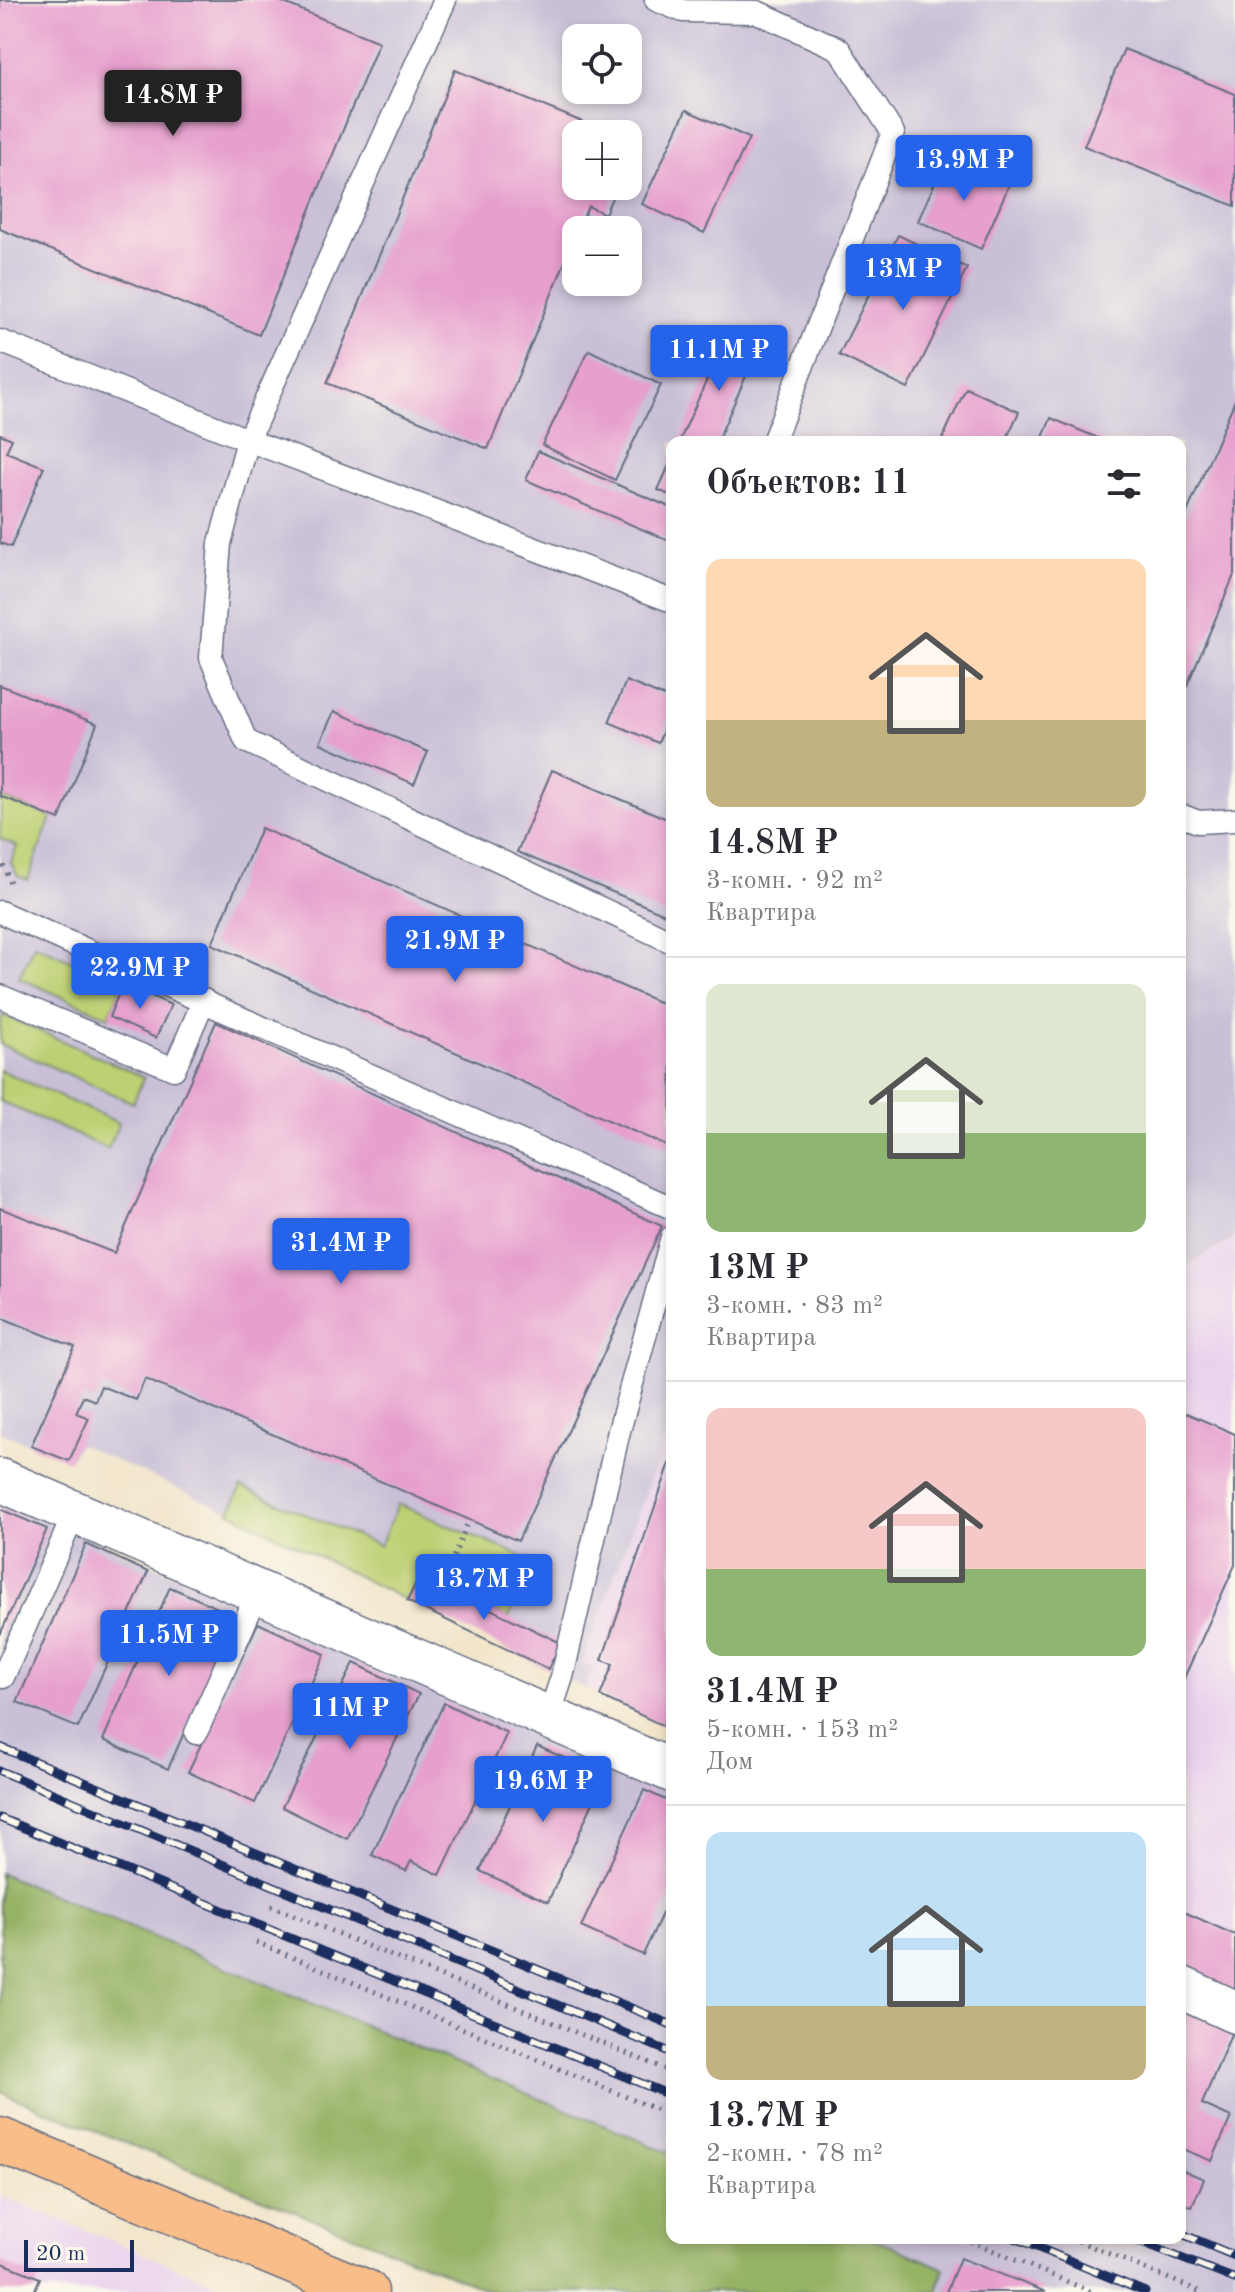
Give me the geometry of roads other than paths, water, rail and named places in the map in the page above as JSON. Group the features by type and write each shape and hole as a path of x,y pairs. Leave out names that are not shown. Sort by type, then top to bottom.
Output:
{"main road":[{"path":"0,2140 366,2292"}],"street":[{"path":"0,1480 666,1768"},
{"path":"1186,1990 1235,2012"}],"lane":[{"path":"445,0 248,440 220,543 211,658 246,741 666,939"},
{"path":"656,0 683,11 757,12 839,49 893,133 775,436"},
{"path":"0,341 248,440 666,599"},
{"path":"1186,817 1198,822 1235,820"},
{"path":"0,912 666,1205"},
{"path":"0,996 174,1069 204,1000"},
{"path":"548,1719 562,1677 619,1431 666,1259"},
{"path":"3,1677 75,1512"},
{"path":"196,1733 258,1592"}],"railway":[{"path":"0,1747 666,2023"},
{"path":"0,1771 666,2050"},
{"path":"0,1818 666,2094"},
{"path":"1186,2236 1235,2256"},
{"path":"1029,2244 1145,2292"},
{"path":"1145,2244 1235,2279"}]}
